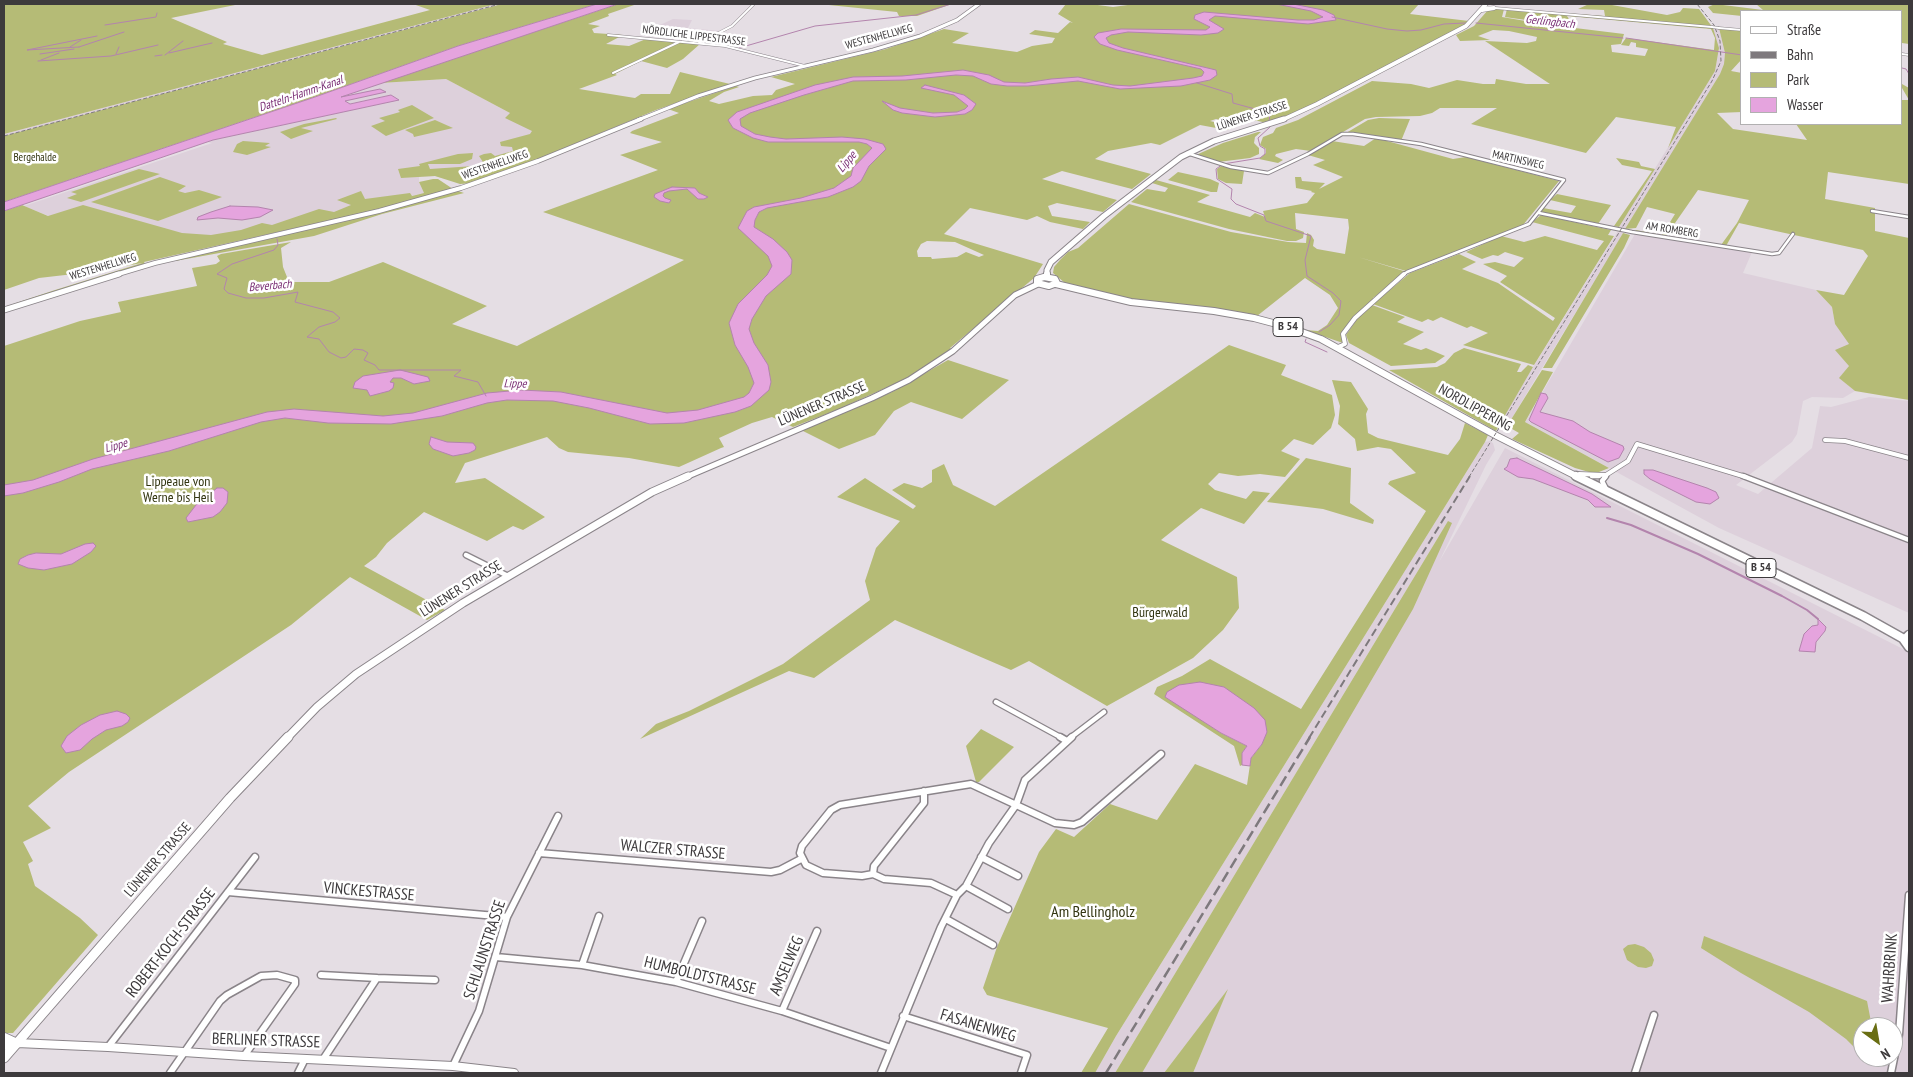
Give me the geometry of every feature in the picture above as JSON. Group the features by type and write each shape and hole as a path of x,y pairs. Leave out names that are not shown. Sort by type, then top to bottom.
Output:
{"main road":[{"name":"WESTENHELLWEG","path":"4,310 156,263 370,213 461,188 531,163 698,96 805,66 882,48 920,36 956,20 978,4"},
{"path":"1484,7 1494,8"},
{"name":"LÜNENER STRASSE","path":"1047,277 1047,270 1051,262 1104,216 1187,153 1214,141 1298,114 1466,26 1484,7"},
{"path":"1047,277 1055,279 1057,281 1056,284 1049,286 1036,282 1038,279 1047,277"},
{"name":"LÜNENER STRASSE","path":"4,1058 230,798 317,707 378,658 508,576 652,492 872,398 909,380 953,351 1018,293 1038,284"},
{"name":"NORDLIPPERING","path":"1056,284 1131,302 1214,311 1254,318 1303,332 1338,347 1464,419 1558,468 1862,616 1908,636"},
{"path":"1908,636 1909,647"}],"street":[{"path":"699,43 732,26 754,4"},
{"path":"1494,8 1740,30"},
{"name":"NÖRDLICHE LIPPESTRASSE","path":"608,35 736,48 805,66"},
{"path":"613,73 680,42"},
{"name":"MARTINSWEG","path":"1187,153 1218,164 1252,172 1270,172 1308,154 1344,133 1421,144 1564,180 1529,224 1408,272 1354,319 1343,334 1345,344 1338,347"},
{"path":"1872,211 1909,217"},
{"name":"AM ROMBERG","path":"1539,213 1632,232 1772,254 1779,253 1793,234"},
{"path":"1825,440 1846,441 1909,458"},
{"path":"1558,468 1586,476 1606,474 1628,461 1637,444 1732,471 1909,540"},
{"path":"1606,474 1602,482 1615,496"},
{"path":"466,555 508,576"},
{"path":"996,702 1067,740"},
{"path":"881,1073 903,1016 957,894 966,886 981,857 1016,805 1025,780 1067,740 1104,712"},
{"path":"957,894 931,883 884,879 873,874 862,876 823,873 806,865 801,859 800,853 802,846 831,810 850,803 971,784 1055,824 1074,825 1082,822 1162,754"},
{"path":"873,874 874,866 919,811 925,796 924,791"},
{"name":"SCHLAUNSTRASSE","path":"453,1066 479,1012 507,917 558,816"},
{"name":"WALCZER STRASSE","path":"539,852 771,872 780,870 801,859"},
{"name":"ROBERT-KOCH-STRASSE","path":"108,1046 255,857"},
{"path":"981,857 1018,876"},
{"path":"966,886 1008,908"},
{"name":"VINCKESTRASSE","path":"228,892 507,917"},
{"name":"WAHRBRINK","path":"1891,1073 1899,1034 1909,894"},
{"path":"582,965 599,916"},
{"path":"946,919 993,945"},
{"path":"676,982 702,921"},
{"name":"AMSELWEG","path":"782,1011 816,931"},
{"name":"HUMBOLDTSTRASSE","path":"496,958 582,965 676,982 782,1011 891,1048"},
{"path":"170,1073 220,1002 235,989 261,976 277,975 295,980 295,984 244,1056"},
{"path":"320,976 435,980"},
{"path":"324,1058 377,978"},
{"path":"1635,1073 1654,1015"},
{"name":"FASANENWEG","path":"903,1016 1027,1055 1021,1073"},
{"path":"4,1037 17,1043"},
{"path":"4,1046 17,1043"},
{"name":"BERLINER STRASSE","path":"17,1043 108,1046 244,1056 324,1058 453,1066 514,1073"},
{"path":"298,1073 305,1058"}],"shaded area":[{"path":"496,4 502,4 4,136 4,134"},
{"path":"673,19 692,20 688,28 720,31 697,43 666,39 676,35 649,30"},
{"path":"1713,28 1719,28 1725,53 1724,64 1720,74 1650,191 1625,229 1620,228 1715,71 1719,48"},
{"path":"446,79 510,113 549,126 521,154 445,179 435,176 419,177 424,193 208,243 88,232 24,206 212,143 207,142 213,140 398,100 391,95 348,104 340,97 380,83"},
{"path":"1618,231 1623,233 1507,426 1502,429 1498,427 1533,367"},
{"path":"1635,234 1752,252 1743,273 1816,290 1832,307 1835,324 1849,344 1849,366 1840,378 1855,391 1843,398 1812,397 1803,401 1797,434 1792,442 1736,485 1758,494 1812,448 1820,406 1831,407 1869,397 1909,401 1909,613 1719,528 1525,422"},
{"path":"1490,441 1493,443 1495,450 1439,562 1505,448 1909,652 1909,1073 1193,1073 1226,992 1164,1073 1142,1073 1448,521 1115,1073 1095,1073 1116,1036 1485,442"}],"green space":[{"path":"4,4 240,4 171,18 227,42 223,44 262,55 430,10 413,4 496,4 4,134"},
{"name":"Bergehalde","path":"502,4 597,4 458,46 315,97 4,202 4,136"},
{"path":"618,4 637,4 608,14 609,16 588,24 600,26 592,29 594,33 623,35 606,44 629,46 646,39 700,44 683,59 667,68 641,61 615,74 617,75 579,89 635,98 641,94 670,94 680,72 730,84 656,110 519,167 473,183 460,184 435,176 401,178 398,169 420,166 419,164 458,154 473,153 472,159 460,164 428,164 430,169 474,166 483,162 479,156 484,154 491,153 495,156 513,151 512,147 501,146 500,142 530,134 532,131 505,118 510,113 446,79 380,83"},
{"path":"819,4 952,4 917,16 899,16 897,12"},
{"name":"Lippeaue von Werne bis Heil","path":"1066,4 1090,4 1113,7 1135,4 1419,4 1410,14 1469,21 1464,26 1293,115 1267,123 1249,119 1238,124 1216,119 1210,121 1234,127 1227,130 1200,125 1160,145 1151,143 1108,151 1095,159 1151,174 1132,189 1062,171 1042,179 1117,200 1103,212 1057,203 1048,206 1052,216 1090,222 1083,229 1050,222 1037,216 1027,220 970,208 944,234 1043,264 1034,278 950,348 944,356 905,381 903,380 839,409 793,427 772,417 752,423 719,438 724,447 679,467 629,458 568,452 559,448 547,437 465,463 455,483 485,478 545,517 523,530 513,526 487,541 424,512 387,543 376,557 364,566 445,610 427,620 350,577 291,625 69,772 28,806 51,828 23,842 33,861 28,864 35,886 80,918 98,935 13,1033 4,1033 4,346 80,321 121,312 118,302 197,286 192,268 216,264 220,261 217,256 221,254 291,242 281,248 283,267 289,282 329,282 383,262 487,306 452,324 517,346 684,260 543,212 658,170 620,155 662,142 630,133 632,131 679,113 668,109 736,86 739,87 724,92 709,101 719,104 753,96 772,95 776,90 795,84 771,77 886,49 944,29 969,33 952,43 1017,52 1032,46 1052,43 1055,38 1029,34 1035,30 1058,33 1070,22 1073,23 1058,14","holes":["927,241 955,242 984,255 979,257 966,252 957,257 932,259 931,257 918,257 917,251 921,244"]},
{"path":"1589,4 1612,5 1667,15 1680,12 1683,8 1699,9 1713,28 1719,48 1715,71 1668,148 1676,127 1616,117 1586,153 1471,124 1497,108 1440,108 1432,113 1420,116 1365,119 1311,151 1296,149 1276,154 1275,156 1283,160 1278,163 1259,159 1266,153 1266,149 1260,145 1263,137 1273,133 1276,128 1298,120 1372,81 1411,84 1429,88 1457,80 1483,84 1495,84 1496,79 1526,84 1550,84 1485,41 1527,43 1536,41 1537,37 1509,31 1493,30 1478,36 1490,40 1460,41 1456,35 1474,26 1488,10 1497,8 1504,9 1502,17 1561,27 1561,25 1505,17 1507,9 1605,16 1604,10 1578,9","holes":["1567,16 1711,29 1715,38 1714,50 1626,38 1621,45 1629,46 1631,42 1636,43 1636,47 1648,49 1645,56 1612,52 1611,45 1621,44 1624,34 1575,28"]},
{"path":"1715,4 1763,10 1740,10 1740,16 1713,13 1708,7"},
{"path":"1756,4 1909,4 1909,44 1903,43 1903,10 1763,10"},
{"path":"1719,28 1740,31 1740,61 1731,71 1740,73 1740,112 1717,113 1733,129 1807,140 1797,125 1903,125 1903,100 1909,100 1909,184 1828,172 1825,199 1875,208 1875,231 1909,238 1909,400 1855,391 1839,378 1849,366 1835,350 1849,344 1835,324 1832,307 1816,290 1844,295 1868,256 1863,250 1739,223 1726,246 1634,232 1636,230 1662,235 1675,214 1647,207 1636,228 1625,229 1720,74 1724,64 1725,53","holes":["1698,190 1749,200 1737,223 1721,245 1666,236"]},
{"path":"1903,85 1909,88 1909,100 1903,90"},
{"path":"412,105 434,118 386,136 371,126 385,121 379,118 400,112 398,110"},
{"path":"336,118 301,128 313,131 291,139 280,132 304,124"},
{"path":"1379,118 1410,119 1401,141 1346,133 1368,120"},
{"path":"435,120 453,128 414,137 413,134 405,130"},
{"path":"1261,132 1255,137 1254,143 1259,148 1259,154 1250,158 1218,162 1196,155 1223,143"},
{"path":"1376,138 1453,159 1466,157 1559,181 1523,225 1406,271 1358,257 1407,272 1373,298 1376,299 1354,319 1343,334 1345,341 1343,343 1305,330 1318,331 1327,325 1338,308 1330,295 1305,278 1257,316 1132,301 1065,283 1053,273 1054,267 1068,252 1078,248 1129,204 1231,232 1288,242 1306,243 1307,233 1311,235 1314,240 1313,246 1317,249 1345,254 1349,228 1348,219 1295,213 1296,229 1304,232 1303,238 1296,241 1287,241 1229,229 1131,202 1147,189 1165,192 1168,188 1152,183 1156,180 1210,195 1197,202 1250,217 1255,213 1265,217 1263,211 1307,203 1315,193 1296,188 1295,177 1301,177 1302,181 1325,183 1319,189 1343,177 1313,165 1325,160 1308,155 1332,141 1364,146"},
{"path":"243,141 270,143 265,146 271,147 247,155 233,152 237,144"},
{"path":"1616,158 1639,162 1641,166 1655,169 1619,227 1614,226 1652,171 1622,165"},
{"path":"1221,166 1244,171 1242,184 1226,183 1218,179 1217,169"},
{"path":"139,169 160,174 81,202 67,198 77,194 71,192"},
{"path":"1178,172 1210,179 1219,183 1217,192 1168,180"},
{"path":"160,177 186,186 178,191 185,193 199,190 222,197 158,221 91,202"},
{"path":"438,179 453,189 367,212 144,262 145,264 4,308 142,263 91,272 39,278 4,290 4,211 22,205 48,216 83,205 182,233 211,235 241,230 262,223 272,225 319,209 334,212 351,205 337,200 361,191 365,199 410,193 412,196 424,193 419,182"},
{"path":"458,191 464,193 382,214 314,236 175,261 371,215"},
{"path":"1557,194 1611,205 1598,224 1541,212 1543,208 1571,213 1576,206 1550,200"},
{"path":"1541,215 1611,230 1608,235 1614,236 1534,365 1463,345 1488,333 1471,326 1467,328 1441,317 1433,321 1428,319 1422,322 1373,304 1410,273 1459,254 1476,262 1462,269 1498,283 1553,321 1555,318 1500,282 1507,276 1483,264 1495,262 1514,267 1524,258 1505,252 1498,256 1493,255 1482,259 1466,252 1501,236 1524,242 1545,236 1597,250 1604,241 1532,222"},
{"path":"1623,233 1630,235 1624,248 1552,368 1543,368"},
{"path":"1372,305 1405,317 1397,322 1424,332 1403,344 1421,350 1426,348 1445,356 1435,363 1391,366 1349,343 1346,335 1357,319"},
{"name":"Bürgerwald","path":"1229,345 1286,365 1281,375 1332,395 1335,415 1331,428 1313,445 1294,439 1281,451 1300,459 1285,477 1260,474 1238,476 1219,473 1208,484 1215,490 1246,499 1253,491 1270,493 1244,524 1201,508 1161,540 1237,577 1239,608 1223,630 1193,658 1107,706 1029,661 1011,670 895,620 814,678 789,671 640,739 656,724 689,711 783,664 870,600 865,581 876,548 900,521 837,497 865,478 913,509 916,506 892,490 904,483 922,488 932,482 932,470 944,464 953,485 995,506"},
{"path":"1464,348 1521,364 1517,372 1521,372 1528,365 1533,367 1496,431 1389,370 1437,367 1445,363 1454,353"},
{"path":"948,360 1009,380 962,419 911,402 894,411 875,435 839,449 801,430 892,392"},
{"path":"1542,370 1553,372 1525,422 1609,468 1599,472 1589,472 1575,468 1512,439 1519,433 1507,426"},
{"name":"Am Bellingholz","path":"1332,380 1351,382 1368,409 1366,414 1368,433 1378,438 1448,455 1460,439 1465,423 1488,435 1116,1036 1095,1073 1081,1073 1108,1028 987,995 983,988 997,947 1039,852 1056,829 1074,837 1110,804 1157,820 1195,764 1247,785 1251,758 1262,744 1193,714 1221,733 1247,746 1242,753 1242,765 1240,766 1234,746 1154,694 1157,687 1182,676 1210,659 1301,709 1426,511 1388,484 1390,481 1416,473 1391,449 1378,447 1357,451 1355,439 1338,424 1340,406"},
{"path":"1306,458 1351,468 1350,503 1374,520 1373,524 1323,509 1267,502"},
{"path":"1448,521 1452,523 1413,609 1142,1073 1115,1073"},
{"path":"981,729 1014,747 979,782 976,782 966,746"},
{"path":"1704,936 1867,1001 1870,1017 1853,1017 1853,1046 1809,1012 1701,948"},
{"path":"1635,944 1644,947 1651,953 1654,960 1652,966 1646,968 1638,967 1627,960 1623,949 1628,945"},
{"path":"1228,989 1193,1073 1164,1073"}],"water":[{"path":"597,4 618,4 341,97 380,89 386,92 345,101 350,104 391,95 399,100 213,140 4,211 4,202 315,97 458,46"},
{"path":"1276,4 1293,4 1323,10 1334,15 1336,20 1308,24 1215,16 1209,20 1224,29 1218,33 1201,35 1128,32 1111,35 1106,38 1109,43 1123,48 1216,70 1217,75 1210,80 1181,86 1120,89 1078,81 1007,86 991,84 973,76 956,75 906,80 853,81 750,113 740,119 741,126 755,134 786,139 842,137 865,139 883,144 886,149 869,166 861,181 853,187 828,197 767,208 759,212 754,227 773,239 787,252 792,260 791,274 766,296 752,319 749,329 754,343 768,365 771,382 769,390 751,406 735,412 684,423 650,424 553,401 507,400 487,403 442,416 391,424 328,423 285,418 261,422 169,451 92,469 59,482 23,493 4,496 4,485 33,480 93,459 267,412 294,409 383,416 413,413 487,393 521,390 561,392 667,413 698,410 744,397 749,393 754,383 748,367 735,345 729,323 738,304 767,275 772,266 768,256 738,228 747,211 754,207 801,198 834,188 851,176 853,168 872,148 867,144 859,142 768,142 753,138 733,128 728,120 737,112 815,85 853,77 902,76 963,70 989,75 1004,82 1025,83 1078,77 1113,85 1130,86 1193,78 1202,76 1204,72 1201,69 1117,50 1100,44 1094,37 1098,33 1121,29 1206,30 1210,27 1194,19 1195,15 1204,12 1298,20 1314,20 1323,17 1311,11"},
{"path":"925,85 964,95 976,104 972,110 965,114 935,117 902,113 893,110 882,101 900,108 933,113 957,112 968,106 954,95 921,88"},
{"path":"672,187 695,188 699,193 708,197 698,199 687,189 664,193 663,196 665,198 671,200 669,203 654,197 655,194"},
{"path":"230,206 258,207 273,210 260,217 242,220 218,218 197,220 198,217"},
{"path":"400,370 428,377 430,381 414,384 401,378 393,378 390,382 394,383 393,388 389,391 370,396 367,390 353,388 355,382 363,376"},
{"path":"1541,393 1546,394 1548,398 1540,412 1573,421 1590,432 1623,446 1624,449 1619,458 1608,462 1531,422 1529,420"},
{"path":"431,437 447,442 473,443 476,447 475,450 469,453 453,456 433,449 429,444"},
{"path":"1517,458 1592,494 1611,507 1595,507 1588,500 1533,479 1518,477 1504,469 1507,467 1510,459"},
{"path":"1644,470 1653,470 1707,488 1716,492 1719,498 1710,504 1696,502 1650,479 1644,474"},
{"path":"217,488 223,488 228,492 227,503 220,512 213,517 188,522 186,518 196,505"},
{"path":"93,543 96,546 91,552 72,564 44,570 28,568 18,564 20,559 28,555 36,553 61,554 85,544"},
{"path":"1818,619 1826,627 1816,642 1815,652 1799,651 1804,634 1812,626 1818,625"},
{"path":"1200,682 1224,687 1254,708 1265,720 1267,732 1262,744 1251,758 1250,766 1242,765 1242,753 1247,746 1221,733 1165,697 1167,692 1179,685"},
{"path":"117,711 126,714 130,718 128,722 122,726 106,730 80,750 66,753 61,746 67,736 81,725 100,715"}],"waterway":[{"path":"739,48 815,26 916,15 951,4"},
{"path":"105,25 156,17 157,13"},
{"name":"Gerlingbach","path":"1332,17 1387,29 1407,31 1421,30 1444,24 1465,23"},
{"name":"Gerlingbach","path":"1476,23 1623,38"},
{"path":"97,36 27,50 79,47 124,32"},
{"name":"Gerlingbach","path":"1626,38 1740,55"},
{"path":"70,47 81,40"},
{"path":"165,55 183,41"},
{"path":"169,53 212,43"},
{"path":"38,61 111,56 158,45"},
{"path":"116,54 119,47"},
{"path":"40,54 74,49"},
{"path":"41,60 59,53"},
{"path":"155,56 162,55"},
{"name":"Gerlingbach","path":"1903,68 1906,69 1909,74"},
{"path":"1197,83 1232,94 1233,103 1270,113 1269,123"},
{"path":"1270,127 1258,138 1260,146 1265,149 1265,154 1260,158 1223,164 1216,169 1217,179 1232,189 1231,199 1236,204 1264,215 1266,221 1311,236 1305,260 1307,276 1333,293 1341,301 1339,315 1330,325 1319,332"},
{"name":"Beverbach","path":"277,239 278,245 274,250 232,264 217,274 227,278 224,289 228,293 246,298 264,298 298,292 295,302 333,312 340,318 335,322 319,327 307,337 319,339 329,352 341,358 346,357 354,349 363,350 368,353 364,360 375,365 379,370 461,370 454,376 478,382 486,396"},
{"path":"1306,339 1305,342 1327,352"},
{"path":"1607,518 1631,525 1698,554 1782,596 1807,610 1818,619"}],"railway":[{"path":"4,136 500,4"},
{"path":"1469,477 1712,81 1721,61 1720,41 1714,25 1697,4"},
{"path":"1309,738 1470,476"},
{"path":"1106,1073 1310,737"}],"water label":[{"name":"Datteln-Hamm-Kanal","path":"301,94"},
{"name":"Lippe","path":"847,162"},
{"name":"Lippe","path":"515,384"},
{"name":"Lippe","path":"116,446"}]}
